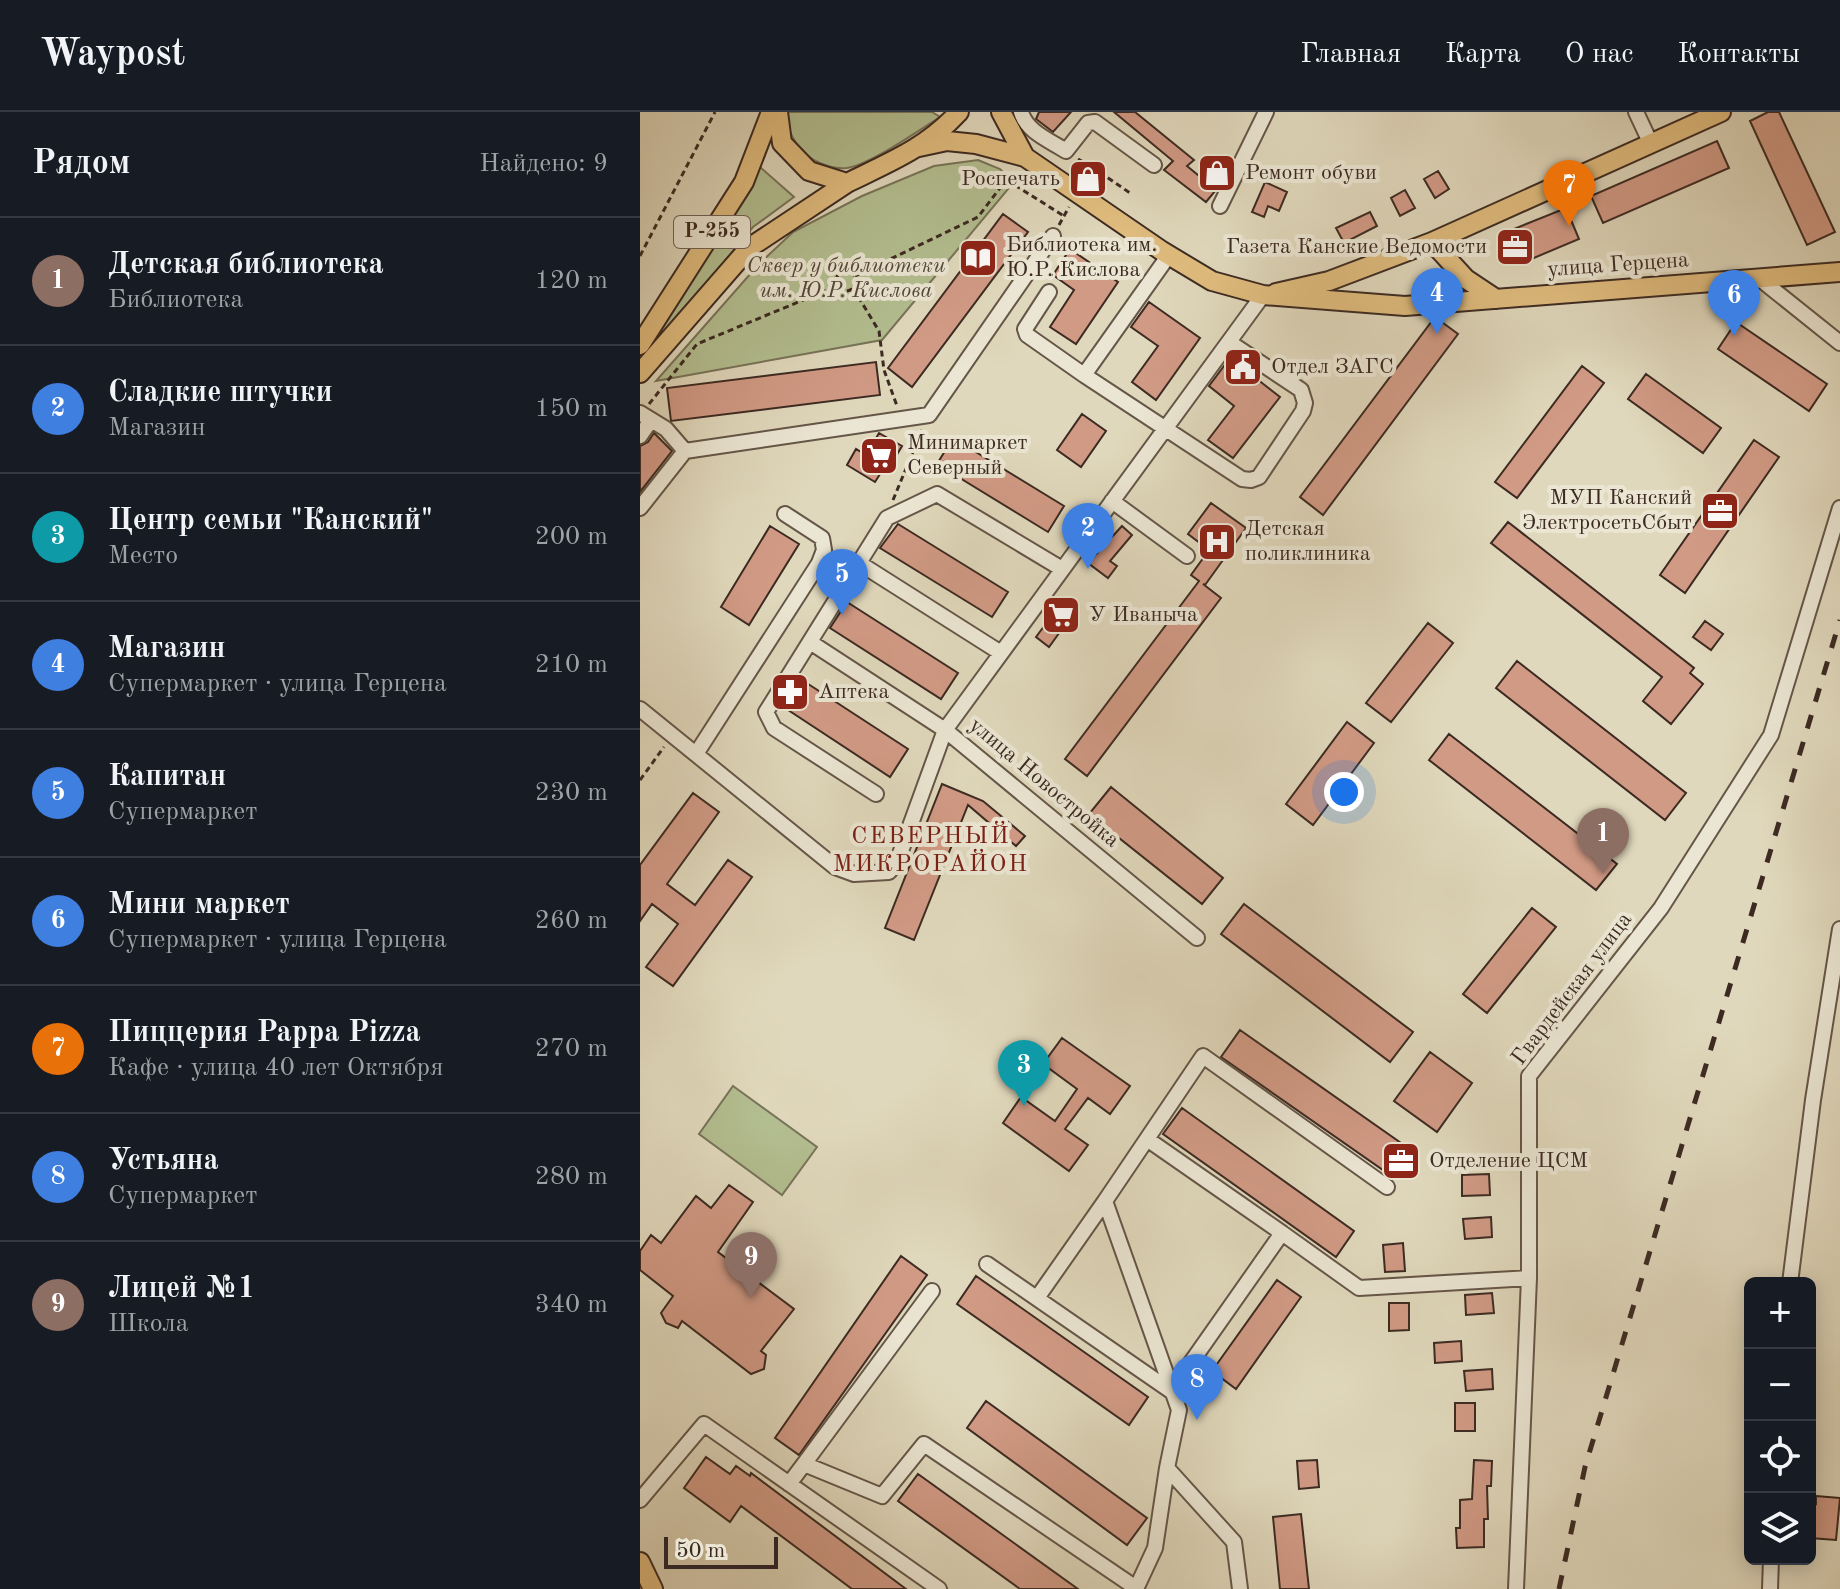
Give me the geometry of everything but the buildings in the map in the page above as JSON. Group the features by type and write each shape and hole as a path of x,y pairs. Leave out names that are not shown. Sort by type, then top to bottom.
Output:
{"main road":[{"name":"Р-255","path":"640,345 744,182 771,112"},
{"path":"778,112 782,143 809,171 847,183"},
{"name":"Р-255","path":"640,373 749,248 847,183 919,147 939,133 959,112"},
{"path":"1001,112 1025,157"},
{"path":"1263,295 1329,281 1432,242 1721,112"},
{"path":"919,147 947,141 976,144 1025,157"},
{"name":"улица Герцена","path":"1025,157 1212,281 1263,295 1405,306 1840,272"},
{"path":"1432,242 1466,279 1496,299"},
{"path":"640,1562 653,1589"}],"street":[{"path":"1021,112 1031,129 1066,151 1088,123 1095,122 1154,165"},
{"path":"1220,206 1266,112"},
{"path":"1636,112 1651,144"},
{"path":"640,508 685,451 929,415 1053,236"},
{"path":"1084,375 1169,255"},
{"path":"1760,279 1840,343"},
{"path":"1049,292 1029,320 1025,329 1027,335 1165,430 1242,479 1251,480 1259,477 1303,411 1305,403 1301,390 1229,342"},
{"name":"улица Новостройка","path":"1197,938 945,730 1263,295"},
{"path":"640,436 644,416 666,429 685,451"},
{"path":"876,794 774,728 766,712 887,518 937,494 1062,569"},
{"path":"1112,501 1187,556"},
{"name":"Гвардейская улица","path":"1516,1589 1529,1278 1529,1076 1661,908 1771,735 1840,508"},
{"path":"696,754 819,563 824,550 822,538 785,514"},
{"path":"859,563 1001,653"},
{"path":"640,709 835,867 854,874 889,872 897,862 945,730 810,642"},
{"path":"1791,1277 1813,1100 1840,929"},
{"path":"1037,1298 1203,1056 1387,1187"},
{"path":"1147,1139 1359,1288 1529,1278"},
{"path":"804,1464 882,1496 924,1444 1136,1589 1155,1548 1179,1410 1105,1201"},
{"path":"1171,1391 1282,1233"},
{"path":"987,1264 1171,1391"},
{"path":"789,1484 932,1291"},
{"path":"640,1500 704,1424 939,1589"},
{"path":"1167,1468 1234,1542 1240,1589"},
{"path":"1770,1589 1771,1565"}],"path":[{"path":"640,256 715,112"},
{"path":"1066,151 1095,169"},
{"path":"855,276 978,217 1003,184 1013,184 1064,216"},
{"path":"853,288 844,291 837,286 836,277 842,271 855,276"},
{"path":"855,276 853,288 879,331 884,370 901,419"},
{"path":"644,416 697,344 837,286"},
{"path":"887,518 898,484 929,415"},
{"path":"640,780 673,736"}],"green space":[{"path":"786,112 932,112 940,117 869,160 840,168 820,163 802,151 789,130"},
{"name":"Сквер у библиотеки им. Ю.Р. Кислова","path":"978,160 1000,169 1009,178 1009,188 882,340 656,381 759,264 793,232 862,196 934,166"},
{"path":"760,167 794,197 753,227 640,363 640,353"},
{"path":"733,1086 817,1147 782,1195 699,1134"}],"railway":[{"path":"1559,1589 1585,1467 1840,620"}],"place":[{"name":"Ремонт обуви","path":"1217,173"},
{"name":"Роспечать","path":"1088,179"},
{"name":"Пиццерия Pappa Pizza","path":"1569,226"},
{"name":"Газета Канские Ведомости","path":"1515,247"},
{"name":"Библиотека им. Ю.Р. Кислова","path":"978,258"},
{"name":"Магазин","path":"1437,334"},
{"name":"Мини маркет","path":"1734,336"},
{"name":"Отдел ЗАГС","path":"1243,367"},
{"name":"Минимаркет Северный","path":"879,456"},
{"name":"МУП Канский ЭлектросетьСбыт","path":"1720,511"},
{"name":"Детская поликлиника","path":"1217,542"},
{"name":"Сладкие штучки","path":"1088,569"},
{"name":"Капитан","path":"842,615"},
{"name":"У Иваныча","path":"1061,615"},
{"name":"Аптека","path":"790,692"},
{"name":"Детская библиотека","path":"1603,874"},
{"name":"Центр семьи \"Канский\"","path":"1024,1106"},
{"name":"Отделение ЦСМ","path":"1401,1161"},
{"name":"Лицей №1","path":"751,1298"},
{"name":"Устьяна","path":"1197,1420"}],"district":[{"name":"СЕВЕРНЫЙ МИКРОРАЙОН","path":"931,851"}]}
